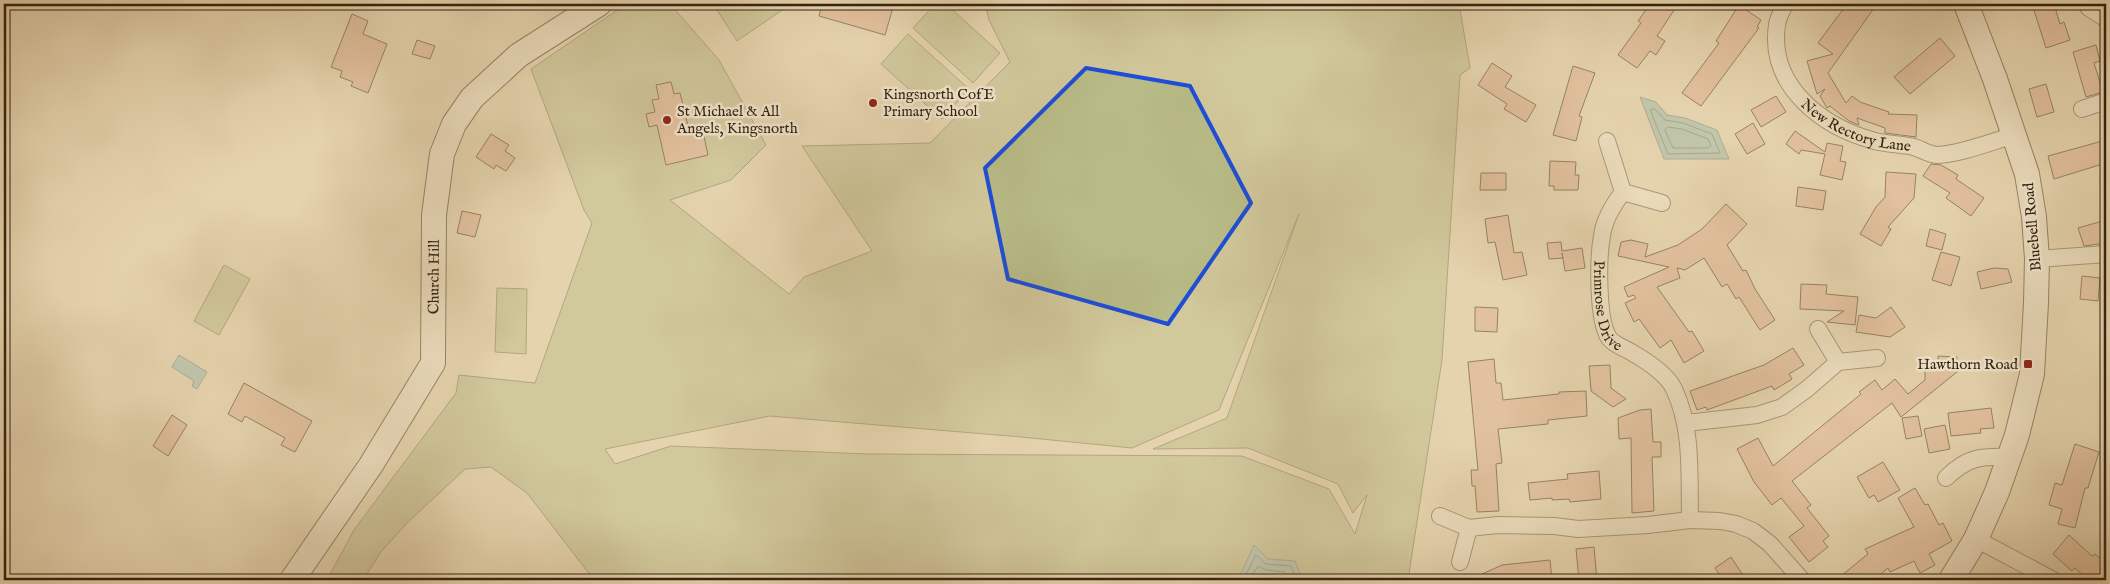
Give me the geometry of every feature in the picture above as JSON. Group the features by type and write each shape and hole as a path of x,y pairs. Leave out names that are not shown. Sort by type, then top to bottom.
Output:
{"street":[{"name":"Church Hill","path":"292,580 371,465 433,363 434,216 442,154 454,124 472,98 519,55 599,4"},
{"name":"New Rectory Lane","path":"1785,4 1777,24 1777,54 1790,87 1802,101 1842,129 1876,141 1912,146 1935,155 2015,135"},
{"name":"Bluebell Road","path":"1951,580 1976,539 1997,492 2018,435 2035,353 2038,259 2027,174 2015,135 1966,4"},
{"path":"2086,4 2088,8 2106,19"},
{"path":"2082,109 2106,101"},
{"path":"1607,141 1623,192 1662,203"},
{"name":"Primrose Drive","path":"1623,192 1611,208 1602,236 1600,310 1608,337 1616,344 1632,352 1672,386 1686,423 1690,520"},
{"path":"2038,259 2106,254"},
{"path":"1818,329 1838,362"},
{"path":"1686,423 1757,415 1782,406 1807,389 1838,362 1877,358"},
{"path":"1946,478 1959,465 1979,457 2010,458"},
{"path":"1440,516 1469,528 1498,525 1578,529 1648,525 1690,520 1720,521 1736,524 1753,531 1770,544 1802,580"},
{"path":"1460,562 1469,528"},
{"path":"1976,539 2053,580"}],"highlighted area":[{"path":"1086,68 1190,86 1251,203 1168,324 1008,279 985,168"}],"green space":[{"path":"626,4 670,4 719,60 766,145 731,180 670,200 789,294 804,277 872,251 802,146 930,143 1010,62 989,20 985,4 1459,4 1470,68 1460,75 1442,360 1408,580 594,580 527,493 491,467 465,469 406,524 381,552 363,580 327,580 354,530 456,393 459,375 535,383 592,223 584,210 531,69","holes":["1299,214 1227,418 1153,449 1248,448 1338,484 1353,513 1367,495 1355,534 1329,489 1242,456 868,454 671,446 615,464 605,449 770,416 1132,448 1219,410"]},
{"path":"713,4 791,4 737,41"},
{"path":"935,4 946,4 1000,53 973,83 913,28"},
{"path":"908,34 969,89 942,119 881,64"},
{"path":"224,265 250,279 219,335 194,321"},
{"path":"497,288 527,289 526,354 495,352"}],"water":[{"path":"1640,97 1656,102 1667,115 1685,118 1717,130 1729,159 1664,159"},
{"path":"179,355 207,372 197,389 192,386 194,381 172,367"},
{"path":"1254,545 1268,559 1295,561 1300,574 1296,580 1238,580"}],"building":[{"path":"822,4 894,4 885,35 819,16"},
{"path":"1650,4 1678,4 1657,36 1665,41 1656,55 1650,51 1637,68 1618,55 1641,23 1638,21"},
{"path":"1847,4 1877,4 1828,73 1846,103 1852,96 1860,102 1889,112 1888,114 1917,115 1916,137 1885,133 1885,128 1857,118 1859,125 1849,121 1830,106 1827,108 1820,96 1825,89 1817,94 1807,61 1833,54 1818,43"},
{"path":"2032,4 2054,4 2060,24 2064,22 2070,40 2046,48"},
{"path":"1739,5 1761,20 1757,27 1759,28 1701,106 1682,93 1719,43 1716,41"},
{"path":"352,14 368,21 363,34 387,44 368,93 351,86 353,82 340,77 342,71 331,67"},
{"path":"1940,38 1955,56 1910,94 1894,77"},
{"path":"417,40 435,46 430,59 412,54"},
{"path":"2096,45 2100,61 2094,63 2103,92 2086,97 2073,52"},
{"path":"1492,63 1512,76 1505,87 1536,105 1526,122 1504,109 1507,104 1478,85"},
{"path":"1573,66 1595,73 1579,116 1582,117 1576,141 1553,135"},
{"name":"St Michael & All Angels, Kingsnorth","path":"671,82 674,94 680,93 689,130 702,127 708,155 666,165 657,125 649,127 646,114 655,112 652,100 659,99 656,85"},
{"path":"2046,84 2054,112 2037,117 2029,89"},
{"path":"1776,96 1786,112 1761,127 1751,110"},
{"path":"1753,123 1765,144 1747,154 1735,134"},
{"path":"1795,131 1825,152 1827,143 1843,146 1840,161 1846,162 1842,180 1820,175 1825,154 1801,150 1799,154 1786,144"},
{"path":"491,134 509,145 505,151 515,158 506,171 496,165 494,169 476,157"},
{"path":"2106,140 2106,163 2054,179 2048,156"},
{"path":"1550,161 1576,162 1575,175 1579,175 1578,190 1554,190 1554,186 1549,186"},
{"path":"1931,164 1941,165 1958,175 1956,179 1984,198 1971,216 1946,198 1950,193 1923,176"},
{"path":"1886,172 1916,174 1914,198 1888,227 1891,229 1881,246 1860,234 1876,207 1885,197"},
{"path":"1481,173 1506,173 1506,190 1480,190"},
{"path":"1798,187 1826,191 1823,210 1796,206"},
{"path":"1726,204 1747,224 1727,245 1743,271 1746,270 1755,289 1775,320 1760,330 1739,297 1736,299 1727,284 1722,287 1704,258 1685,270 1677,268 1680,278 1657,287 1689,332 1692,331 1704,351 1684,363 1671,340 1660,348 1639,319 1634,322 1625,303 1636,298 1634,295 1628,297 1624,287 1669,267 1618,256 1621,242 1631,240 1648,244 1645,257 1678,245 1702,229"},
{"path":"462,211 481,215 475,237 457,233"},
{"path":"1508,215 1514,253 1522,252 1527,275 1503,280 1495,242 1488,243 1485,219"},
{"path":"2106,220 2106,243 2084,246 2078,228"},
{"path":"1930,229 1946,234 1942,250 1926,246"},
{"path":"1561,242 1562,251 1582,248 1585,268 1565,271 1563,258 1549,259 1547,243"},
{"path":"1941,252 1960,257 1951,286 1932,280"},
{"path":"1994,268 2008,269 2012,282 1981,289 1977,272"},
{"path":"2082,276 2100,278 2098,301 2080,299"},
{"path":"1801,284 1827,285 1826,294 1858,297 1855,325 1827,322 1844,311 1800,309"},
{"path":"1475,307 1498,308 1497,332 1475,331"},
{"path":"1891,307 1905,327 1890,337 1856,332 1859,315 1876,318"},
{"path":"1793,348 1804,365 1789,374 1792,379 1774,390 1772,386 1707,410 1706,407 1697,410 1690,391 1764,365"},
{"path":"1938,356 1957,357 1956,368 1962,368 1901,417 1892,403 1792,481 1811,505 1807,508 1829,536 1823,541 1828,547 1809,562 1789,537 1804,526 1781,498 1772,505 1754,482 1737,449 1758,438 1773,466 1861,394 1859,392 1875,380 1882,390 1895,379 1908,394 1925,380 1925,368 1938,368"},
{"path":"1494,359 1496,383 1501,383 1503,400 1559,394 1559,392 1586,391 1587,416 1548,420 1548,424 1498,429 1502,463 1496,464 1499,511 1477,512 1475,486 1472,486 1471,470 1478,470 1468,362"},
{"path":"1610,365 1611,388 1626,399 1613,407 1591,391 1589,366"},
{"path":"244,383 312,421 295,452 281,445 285,438 245,416 242,422 228,414"},
{"path":"1991,408 1994,428 1980,429 1981,433 1951,436 1948,413"},
{"path":"1651,409 1653,442 1661,442 1661,457 1652,457 1654,511 1632,513 1631,438 1619,439 1618,418 1640,410"},
{"path":"172,415 187,425 168,456 153,446"},
{"path":"1918,416 1922,436 1906,439 1902,418"},
{"path":"1945,425 1950,449 1929,453 1924,429"},
{"path":"2075,444 2099,452 2088,488 2085,488 2075,528 2058,524 2062,509 2049,505 2055,483 2062,485"},
{"path":"1883,462 1900,490 1878,502 1874,495 1869,498 1857,477"},
{"path":"1599,471 1601,499 1570,502 1569,499 1552,500 1552,498 1530,500 1528,483 1568,479 1567,474"},
{"path":"1915,488 1925,505 1928,504 1939,525 1943,523 1952,541 1929,554 1935,565 1920,573 1914,561 1890,572 1888,568 1874,580 1836,580 1868,554 1865,549 1914,527 1898,498"},
{"path":"2069,535 2092,556 2095,554 2106,564 2106,580 2088,580 2075,568 2072,571 2053,554"},
{"path":"1594,547 1597,580 1579,580 1576,549"},
{"path":"1731,557 1746,580 1723,580 1715,568"},
{"path":"1550,560 1552,580 1469,580 1502,565"}],"place":[{"name":"Kingsnorth CofE Primary School","path":"873,103"},
{"name":"St Michael & All Angels, Kingsnorth","path":"667,120"},
{"name":"Hawthorn Road","path":"2028,364"}]}
